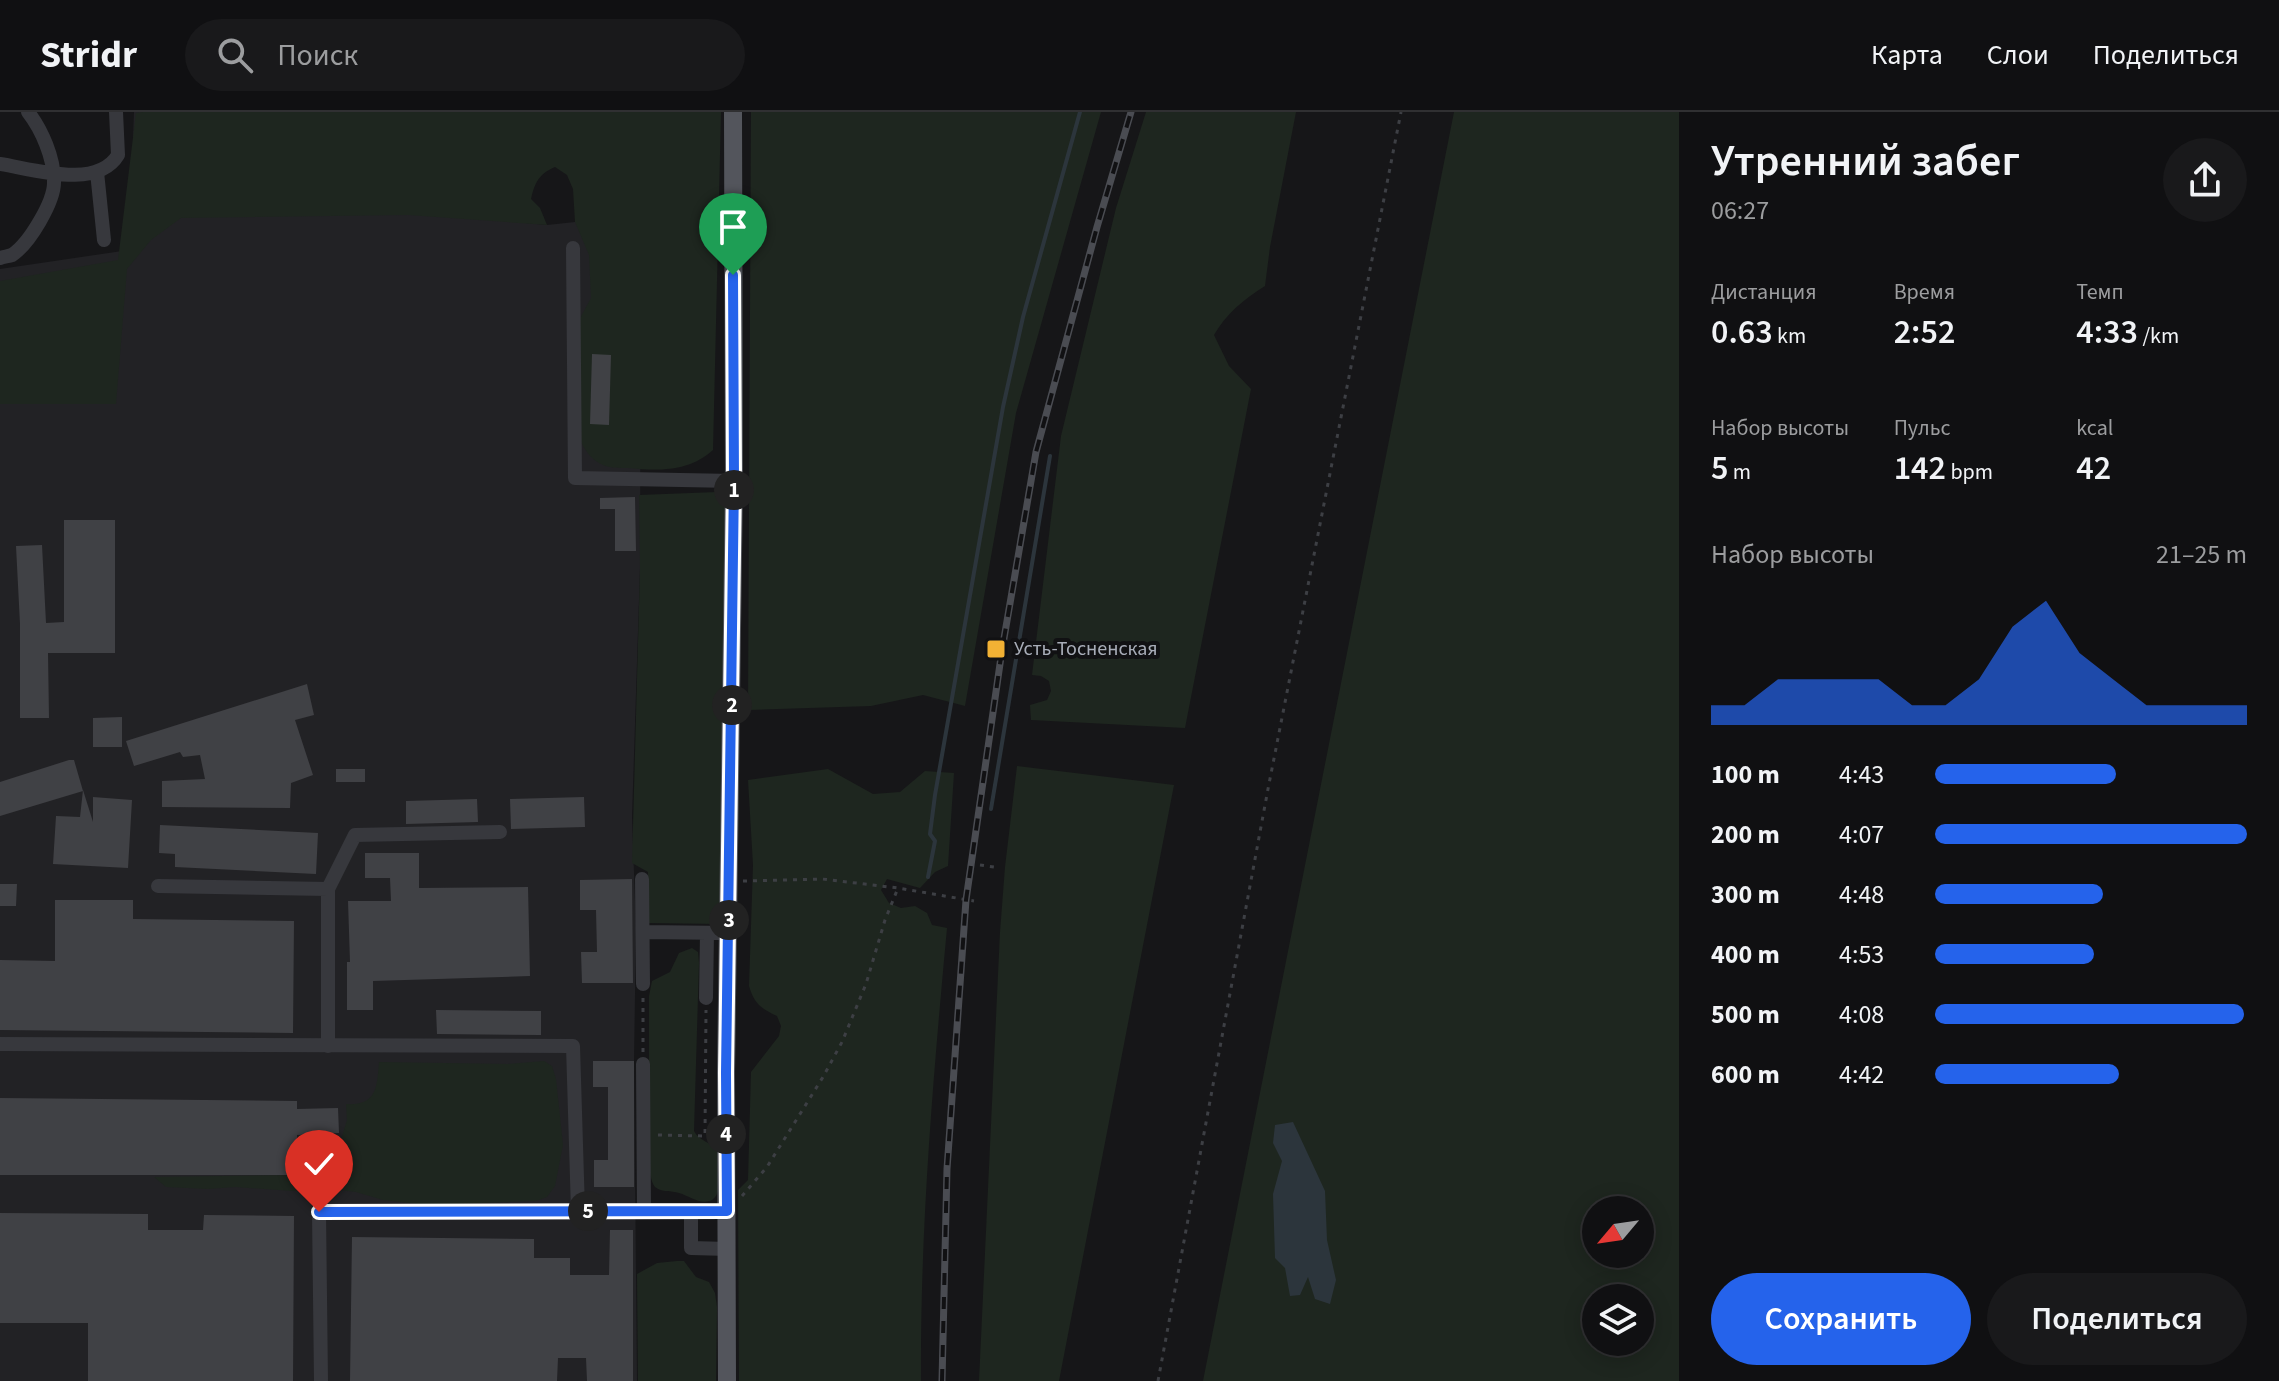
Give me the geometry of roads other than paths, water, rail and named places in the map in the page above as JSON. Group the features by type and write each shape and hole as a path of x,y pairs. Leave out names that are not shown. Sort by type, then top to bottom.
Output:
{"main road":[{"path":"727,1381 734,481 733,112"}],"street":[{"path":"0,258 11,256 31,237 52,196 53,172 42,135 28,112"},
{"path":"0,164 82,175 97,172 118,155 116,112"},
{"path":"97,172 104,240"},
{"path":"573,248 575,478 734,481"},
{"path":"328,1046 328,889 355,835 500,832"},
{"path":"642,879 643,984"},
{"path":"158,886 328,889"},
{"path":"643,932 729,933"},
{"path":"706,998 707,933"},
{"path":"0,1044 573,1046 578,1211"},
{"path":"643,1064 644,1211"},
{"path":"691,1210 691,1248 728,1249"},
{"path":"321,1381 319,1212 727,1211"}],"waterway":[{"path":"928,877 935,841 930,834 935,795 1003,407 1023,317 1080,112"},
{"path":"991,809 1050,456"}],"railway":[{"path":"942,1381 947,1169 966,900 1002,650 1036,452 1131,112"}],"place":[{"name":"Усть-Тосненская","path":"996,649"}]}
